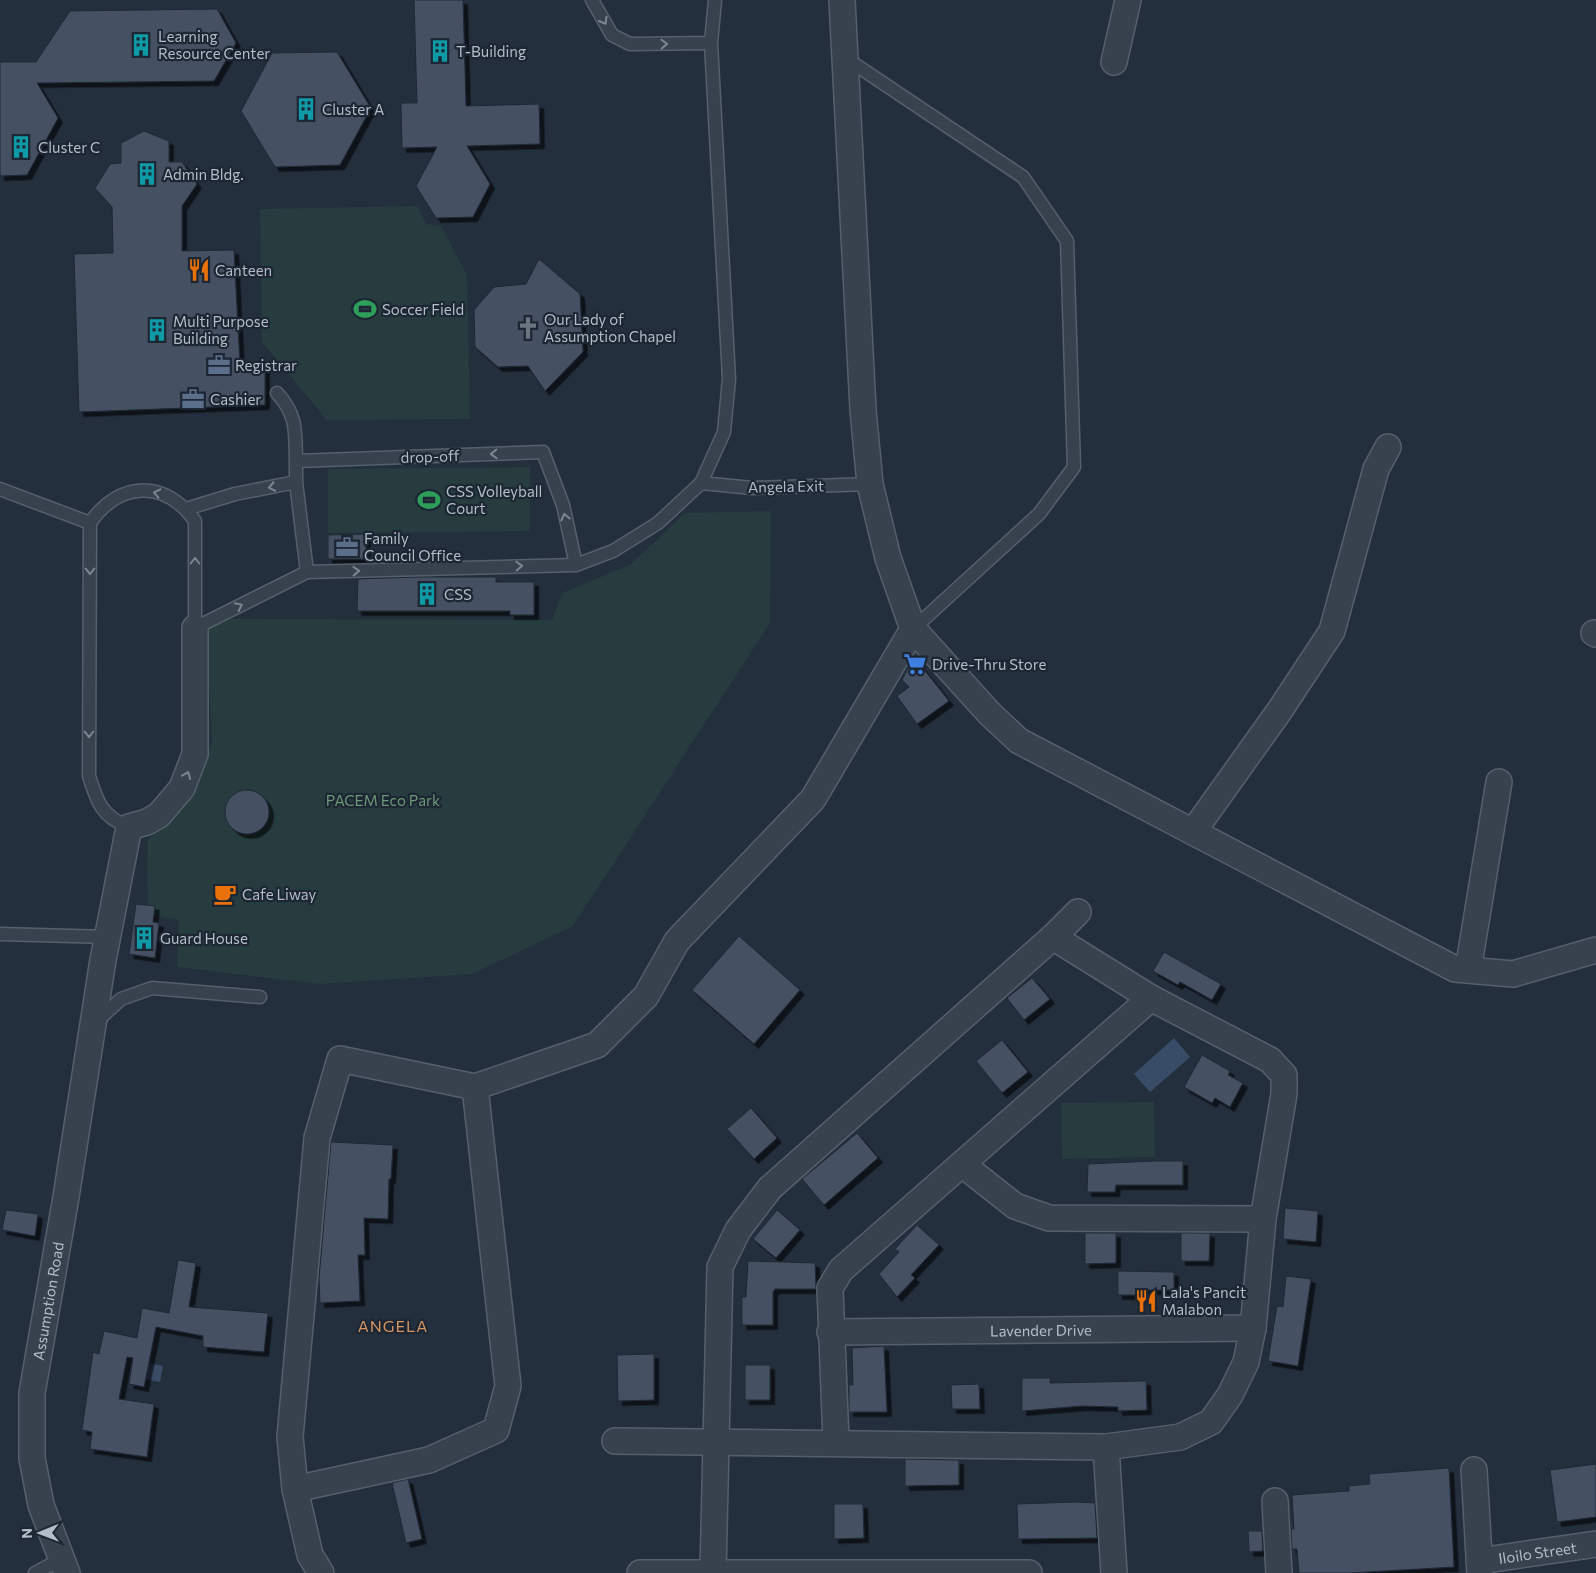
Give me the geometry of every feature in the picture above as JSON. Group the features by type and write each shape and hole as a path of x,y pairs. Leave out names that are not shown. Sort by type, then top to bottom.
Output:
{"street":[{"path":"842,0 847,59 863,410 870,484 888,558 913,629 990,714 1019,741 1455,969 1513,974 1596,950"},
{"path":"1114,62 1128,0"},
{"path":"1193,832 1280,710 1332,631 1376,468 1388,447"},
{"path":"129,827 147,822 159,815 182,788 195,754 197,728 195,628"},
{"path":"320,1573 310,1554 295,1490 290,1437 317,1138 340,1059 475,1087 596,1045 646,996 678,941 813,799 913,629"},
{"path":"1468,970 1499,782"},
{"name":"Assumption Road","path":"64,1566 41,1505 32,1458 32,1393 66,1197 92,1025 129,827"},
{"path":"713,1572 720,1267 738,1230 770,1188 1053,937 1078,912"},
{"path":"615,1441 1106,1446 1180,1437 1210,1422 1230,1395 1246,1362 1253,1328 1263,1219 1284,1094 1284,1075 1270,1060 1151,998 1053,937"},
{"path":"836,1442 830,1332 830,1288 841,1270 1151,998"},
{"path":"295,1490 429,1460 496,1430 508,1386 475,1087"},
{"path":"962,1165 1015,1206 1050,1218 1263,1219"},
{"name":"Lavender Drive","path":"830,1332 1253,1328"},
{"path":"1106,1446 1114,1573"},
{"path":"1474,1470 1479,1567"},
{"path":"1275,1502 1280,1573"},
{"name":"Iloilo Street","path":"1479,1567 1596,1544"},
{"path":"640,1572 1029,1573"}],"lane":[{"path":"592,0 612,34 630,44 711,43"},
{"path":"129,827 115,822 106,814 96,798 89,776 90,523 99,509 112,499 127,492 146,490 166,495 186,509 195,521 195,628 308,572 576,564 613,551 658,523 701,483 724,432 729,379 711,43 714,0"},
{"path":"847,59 1023,177 1067,241 1074,467 1039,514 913,629"},
{"path":"277,393 294,416 296,482 308,572"},
{"name":"drop-off","path":"296,461 543,452 563,505 576,564"},
{"path":"186,509 235,494 296,482"},
{"name":"Angela Exit","path":"701,483 752,488 870,484"},
{"path":"0,490 90,523"},
{"path":"0,934 108,937"},
{"path":"92,1025 121,999 152,988 260,996"},
{"path":"35,1573 64,1566"}],"green space":[{"name":"Soccer Field","path":"417,206 426,224 441,226 467,275 470,419 327,420 262,342 260,209"},
{"name":"CSS Volleyball Court","path":"530,467 530,531 328,533 328,469"},
{"name":"PACEM Eco Park","path":"771,511 770,623 573,926 472,974 320,984 177,967 179,920 148,915 147,841 200,781 212,741 206,629 231,619 552,620 562,593 630,565 685,513"},
{"path":"1154,1102 1155,1157 1062,1159 1061,1103"}],"water":[{"path":"1174,1038 1190,1057 1150,1092 1134,1074"},
{"path":"136,1360 163,1366 160,1382 133,1377"}],"building":[{"name":"T-Building","path":"414,0 463,0 466,106 539,104 540,144 467,146 490,184 473,217 436,218 416,186 437,147 402,148 401,103 417,103"},
{"name":"Learning Resource Center","path":"217,9 236,43 214,81 37,83 58,118 27,175 0,176 0,62 36,62 70,11"},
{"name":"Cluster A","path":"337,52 371,108 340,165 275,167 241,111 272,53"},
{"name":"Multi Purpose Building","path":"144,131 169,141 169,162 182,162 197,184 182,206 182,251 234,250 240,366 265,365 265,405 79,412 74,254 113,253 112,207 95,188 110,164 121,163 121,143"},
{"name":"Our Lady of Assumption Chapel","path":"539,259 580,294 583,352 545,391 528,366 498,367 475,347 474,310 494,287 526,284"},
{"name":"Family Council Office","path":"366,534 366,559 328,559 328,535"},
{"name":"CSS","path":"496,577 496,582 534,582 534,615 510,615 510,611 357,611 358,579"},
{"path":"914,657 949,701 917,724 897,696 909,687 902,680"},
{"path":"243,790 251,790 263,796 269,812 263,828 251,834 243,834 231,828 225,816 225,808 231,796"},
{"name":"Guard House","path":"136,904 155,906 153,922 159,923 155,958 129,954"},
{"path":"739,936 800,990 754,1044 692,990"},
{"path":"1164,952 1221,984 1212,1000 1180,982 1178,985 1153,971"},
{"path":"1032,978 1050,999 1024,1020 1007,998"},
{"path":"1002,1040 1028,1072 1002,1093 976,1061"},
{"path":"1202,1055 1230,1071 1228,1075 1243,1083 1230,1107 1215,1098 1212,1103 1184,1087"},
{"path":"751,1108 777,1138 754,1159 727,1129"},
{"path":"857,1133 878,1158 824,1205 802,1179"},
{"path":"331,1142 393,1145 391,1179 389,1179 388,1219 364,1218 365,1255 358,1255 360,1301 320,1303 319,1278"},
{"path":"1183,1161 1183,1185 1116,1185 1115,1192 1087,1192 1088,1164"},
{"path":"1285,1208 1318,1211 1316,1242 1283,1239"},
{"path":"6,1210 38,1214 35,1236 2,1230"},
{"path":"777,1210 800,1230 776,1258 753,1239"},
{"path":"917,1225 939,1245 911,1275 915,1278 897,1297 879,1274 899,1252 895,1249"},
{"path":"1085,1233 1116,1233 1116,1263 1085,1264"},
{"path":"1181,1233 1210,1233 1209,1261 1181,1261"},
{"path":"178,1260 196,1263 189,1307 268,1313 264,1352 203,1347 203,1336 156,1327 144,1387 129,1384 133,1358 127,1357 119,1399 154,1404 147,1457 90,1449 92,1432 82,1430 93,1352 99,1354 104,1331 137,1338 142,1308 169,1313"},
{"path":"748,1261 815,1263 816,1289 775,1289 773,1292 773,1325 742,1325 742,1297 746,1297"},
{"path":"1118,1271 1174,1272 1174,1290 1146,1290 1146,1295 1118,1295"},
{"path":"1286,1276 1311,1279 1298,1366 1268,1361 1277,1306 1283,1307"},
{"path":"884,1346 887,1412 849,1412 849,1385 853,1385 852,1348"},
{"path":"654,1354 654,1400 618,1401 617,1355"},
{"path":"745,1365 770,1365 770,1400 745,1400"},
{"path":"1022,1378 1050,1378 1050,1383 1146,1381 1147,1410 1118,1411 1118,1407 1082,1406 1022,1411"},
{"path":"979,1384 980,1409 952,1409 951,1385"},
{"path":"905,1459 959,1460 959,1485 905,1486"},
{"path":"1596,1464 1596,1517 1557,1522 1550,1470"},
{"path":"1449,1468 1454,1567 1349,1573 1299,1573 1297,1549 1292,1549 1291,1529 1294,1529 1292,1495 1349,1491 1349,1486 1370,1484 1369,1474"},
{"path":"408,1479 422,1539 406,1543 392,1483"},
{"path":"1095,1503 1097,1538 1018,1539 1017,1504"},
{"path":"834,1504 863,1504 864,1538 834,1539"},
{"path":"1248,1531 1262,1531 1263,1551 1249,1552"}],"place":[{"name":"Learning Resource Center","path":"141,45"},
{"name":"T-Building","path":"440,51"},
{"name":"Cluster A","path":"306,109"},
{"name":"Cluster C","path":"21,147"},
{"name":"Admin Bldg.","path":"147,174"},
{"name":"Canteen","path":"199,270"},
{"name":"Soccer Field","path":"365,309"},
{"name":"Our Lady of Assumption Chapel","path":"528,328"},
{"name":"Multi Purpose Building","path":"157,330"},
{"name":"Registrar","path":"219,365"},
{"name":"Cashier","path":"193,399"},
{"name":"CSS Volleyball Court","path":"429,500"},
{"name":"Family Council Office","path":"347,547"},
{"name":"CSS","path":"427,594"},
{"name":"Drive-Thru Store","path":"915,664"},
{"name":"Cafe Liway","path":"225,894"},
{"name":"Guard House","path":"144,938"},
{"name":"Lala's Pancit Malabon","path":"1146,1301"}],"district":[{"name":"ANGELA","path":"393,1325"}]}
